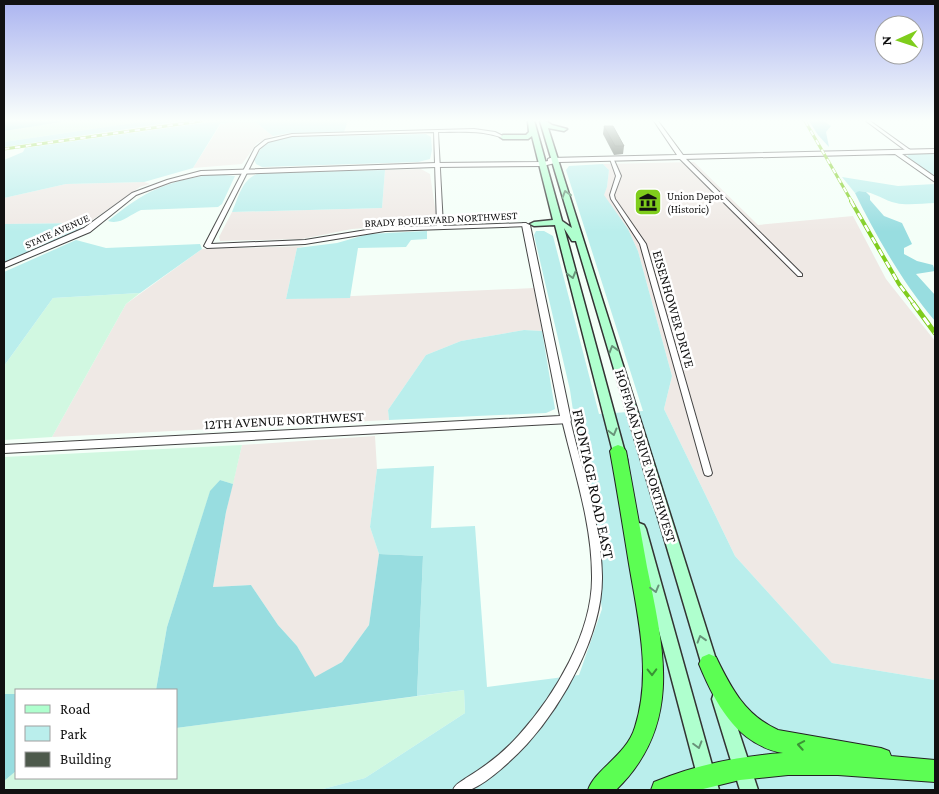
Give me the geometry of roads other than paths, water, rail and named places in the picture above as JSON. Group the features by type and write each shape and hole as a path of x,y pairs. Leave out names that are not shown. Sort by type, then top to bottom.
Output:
{"highway":[{"path":"599,790 633,755 646,729 652,701 652,671 647,612 618,451"},
{"path":"709,664 727,702 740,719 763,735 776,741 935,770"},
{"path":"662,790 708,784 742,768 800,763 935,770"}],"main road":[{"name":"HOFFMAN DRIVE NORTHWEST","path":"541,158 708,784"},
{"name":"HOFFMAN DRIVE NORTHWEST","path":"555,158 749,790"},
{"path":"530,224 546,220 549,217 552,200"},
{"path":"530,224 558,223 570,228 593,282"},
{"path":"530,224 550,230 563,243"}],"street":[{"path":"245,171 252,158"},
{"path":"436,158 440,228"},
{"name":"STATE AVENUE","path":"4,266 87,230 134,194 150,187 201,173 680,158"},
{"path":"682,158 800,275"},
{"path":"904,158 935,180"},
{"name":"EISENHOWER DRIVE","path":"612,160 619,174 619,180 612,195 613,199 643,244 708,474"},
{"name":"BRADY BOULEVARD NORTHWEST","path":"245,171 207,246 305,242 370,231 530,224"},
{"name":"FRONTAGE ROAD EAST","path":"459,790 486,774 512,751 535,727 561,692 580,653 595,602 596,554 586,502 566,420 530,224"},
{"name":"12TH AVENUE NORTHWEST","path":"4,449 566,420"}],"railway":[{"path":"827,158 852,202"},
{"path":"851,201 899,284 914,304"},
{"path":"913,303 935,333"}],"place":[{"name":"Union Depot (Historic)","path":"648,202"}]}
